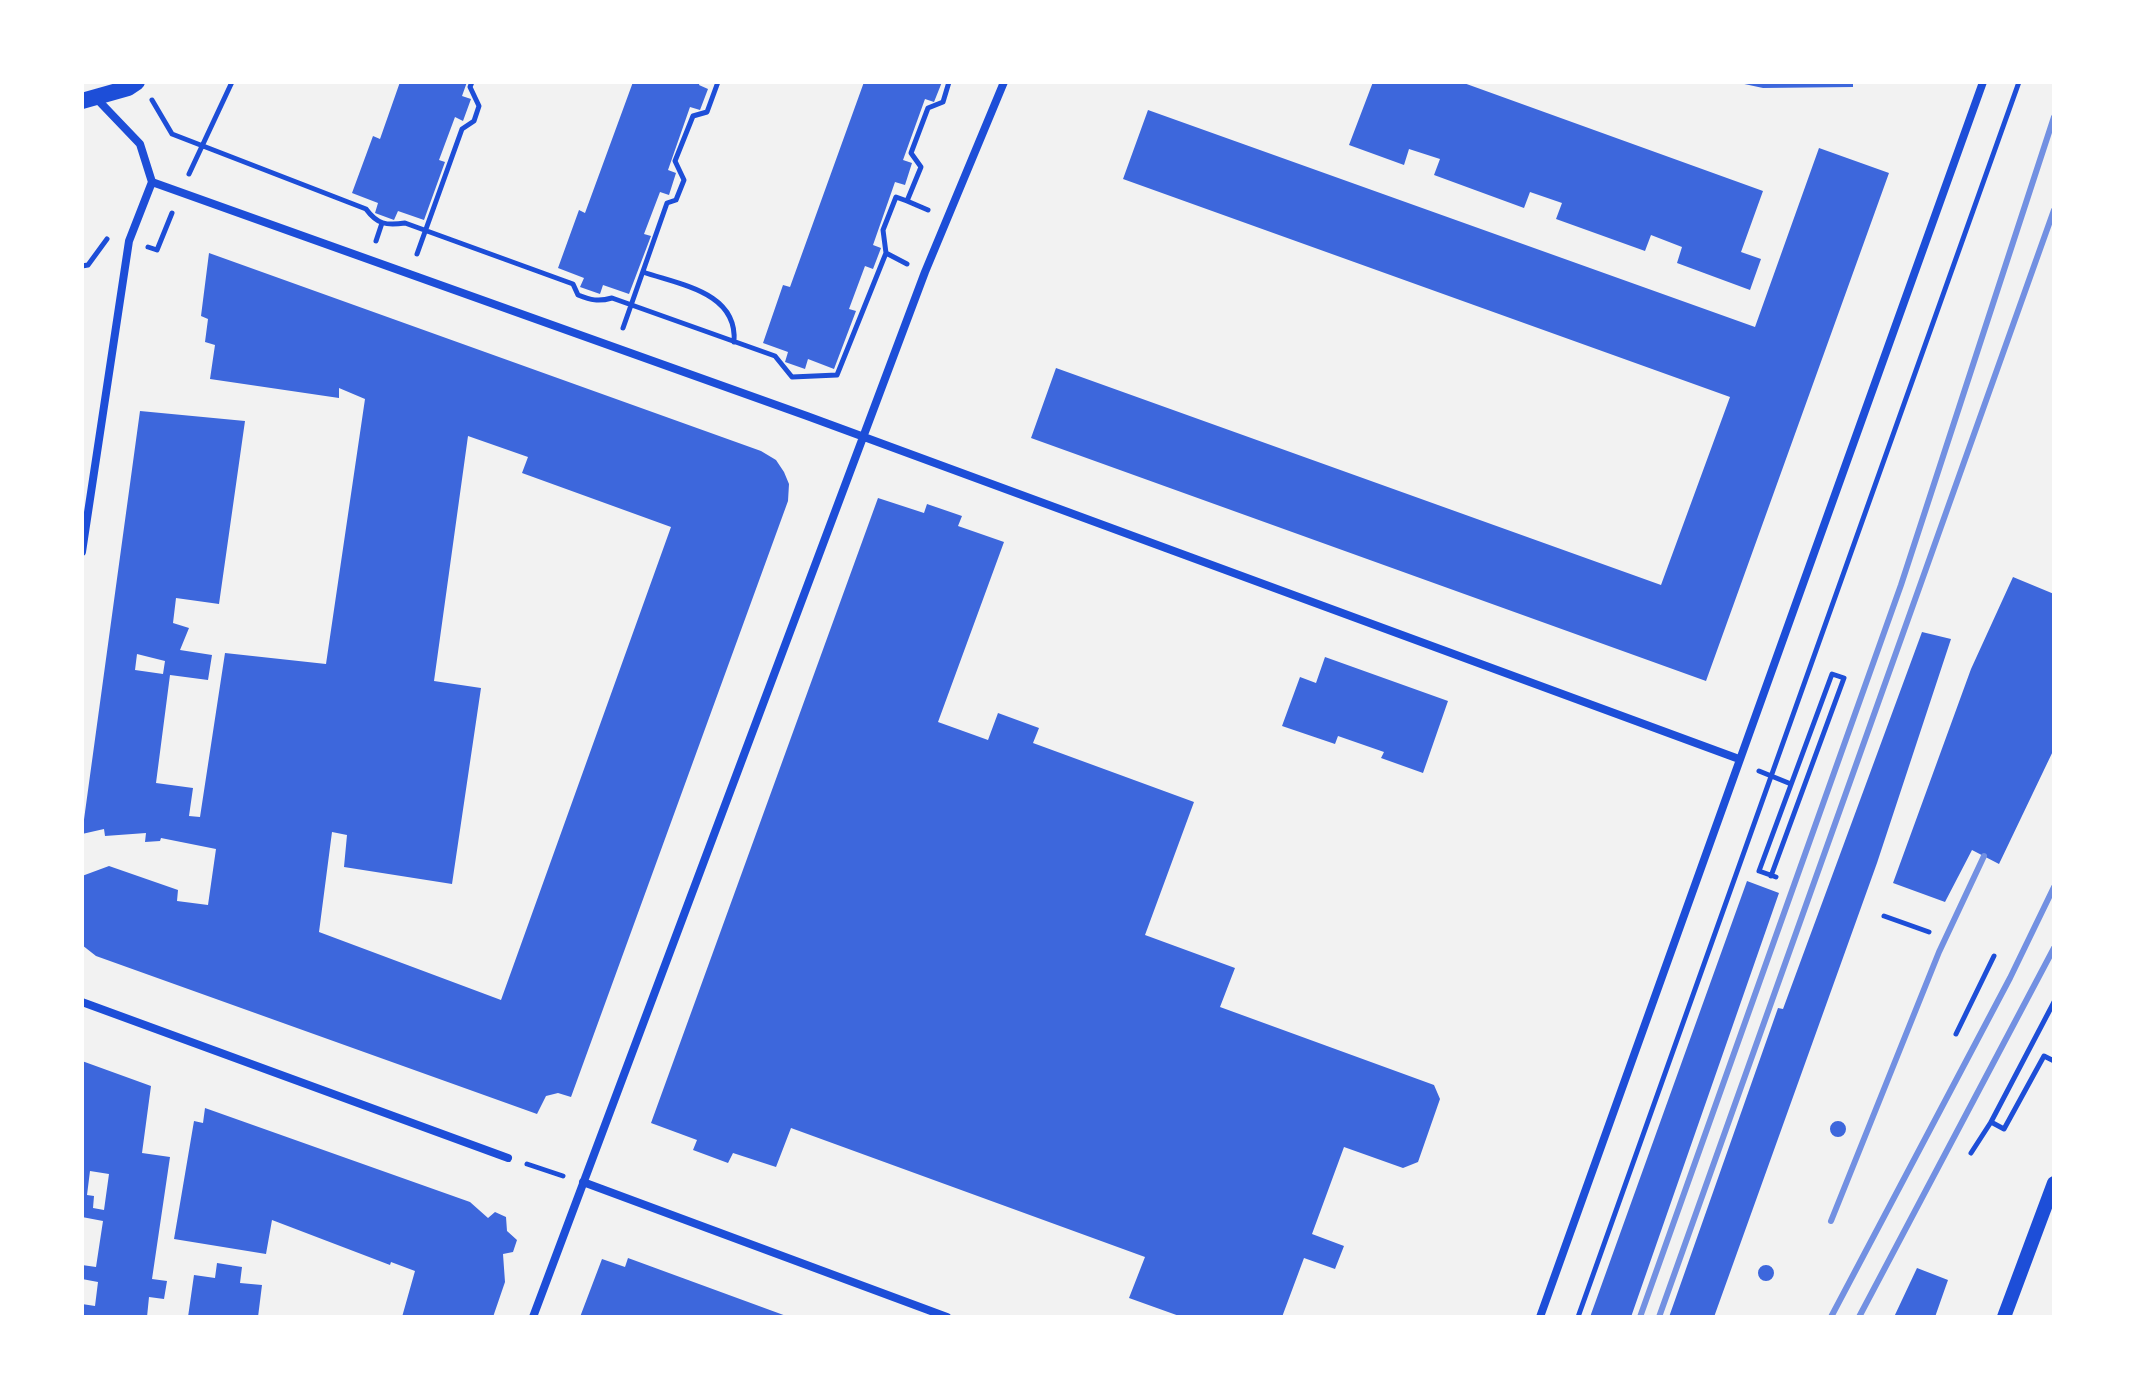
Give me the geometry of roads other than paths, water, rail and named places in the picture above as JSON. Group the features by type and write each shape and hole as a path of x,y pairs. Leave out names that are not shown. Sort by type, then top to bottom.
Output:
{"main road":[{"path":"89,99 128,88 137,82"}],"street":[{"path":"533,1317 862,436 956,192 1004,82"},
{"path":"1540,1317 1983,82"},
{"path":"82,552 129,241 152,182 140,144 89,99"},
{"path":"152,182 862,436 1739,759"},
{"path":"82,1002 508,1158"},
{"path":"583,1182 947,1317"},
{"path":"2004,1317 2054,1183"}],"railway":[{"path":"1640,1317 1901,585 2054,117"},
{"path":"1659,1317 2054,210"},
{"path":"1831,1221 1939,952 1984,856"},
{"path":"1831,1317 2010,978 2054,887"},
{"path":"1859,1317 2054,948"}]}
